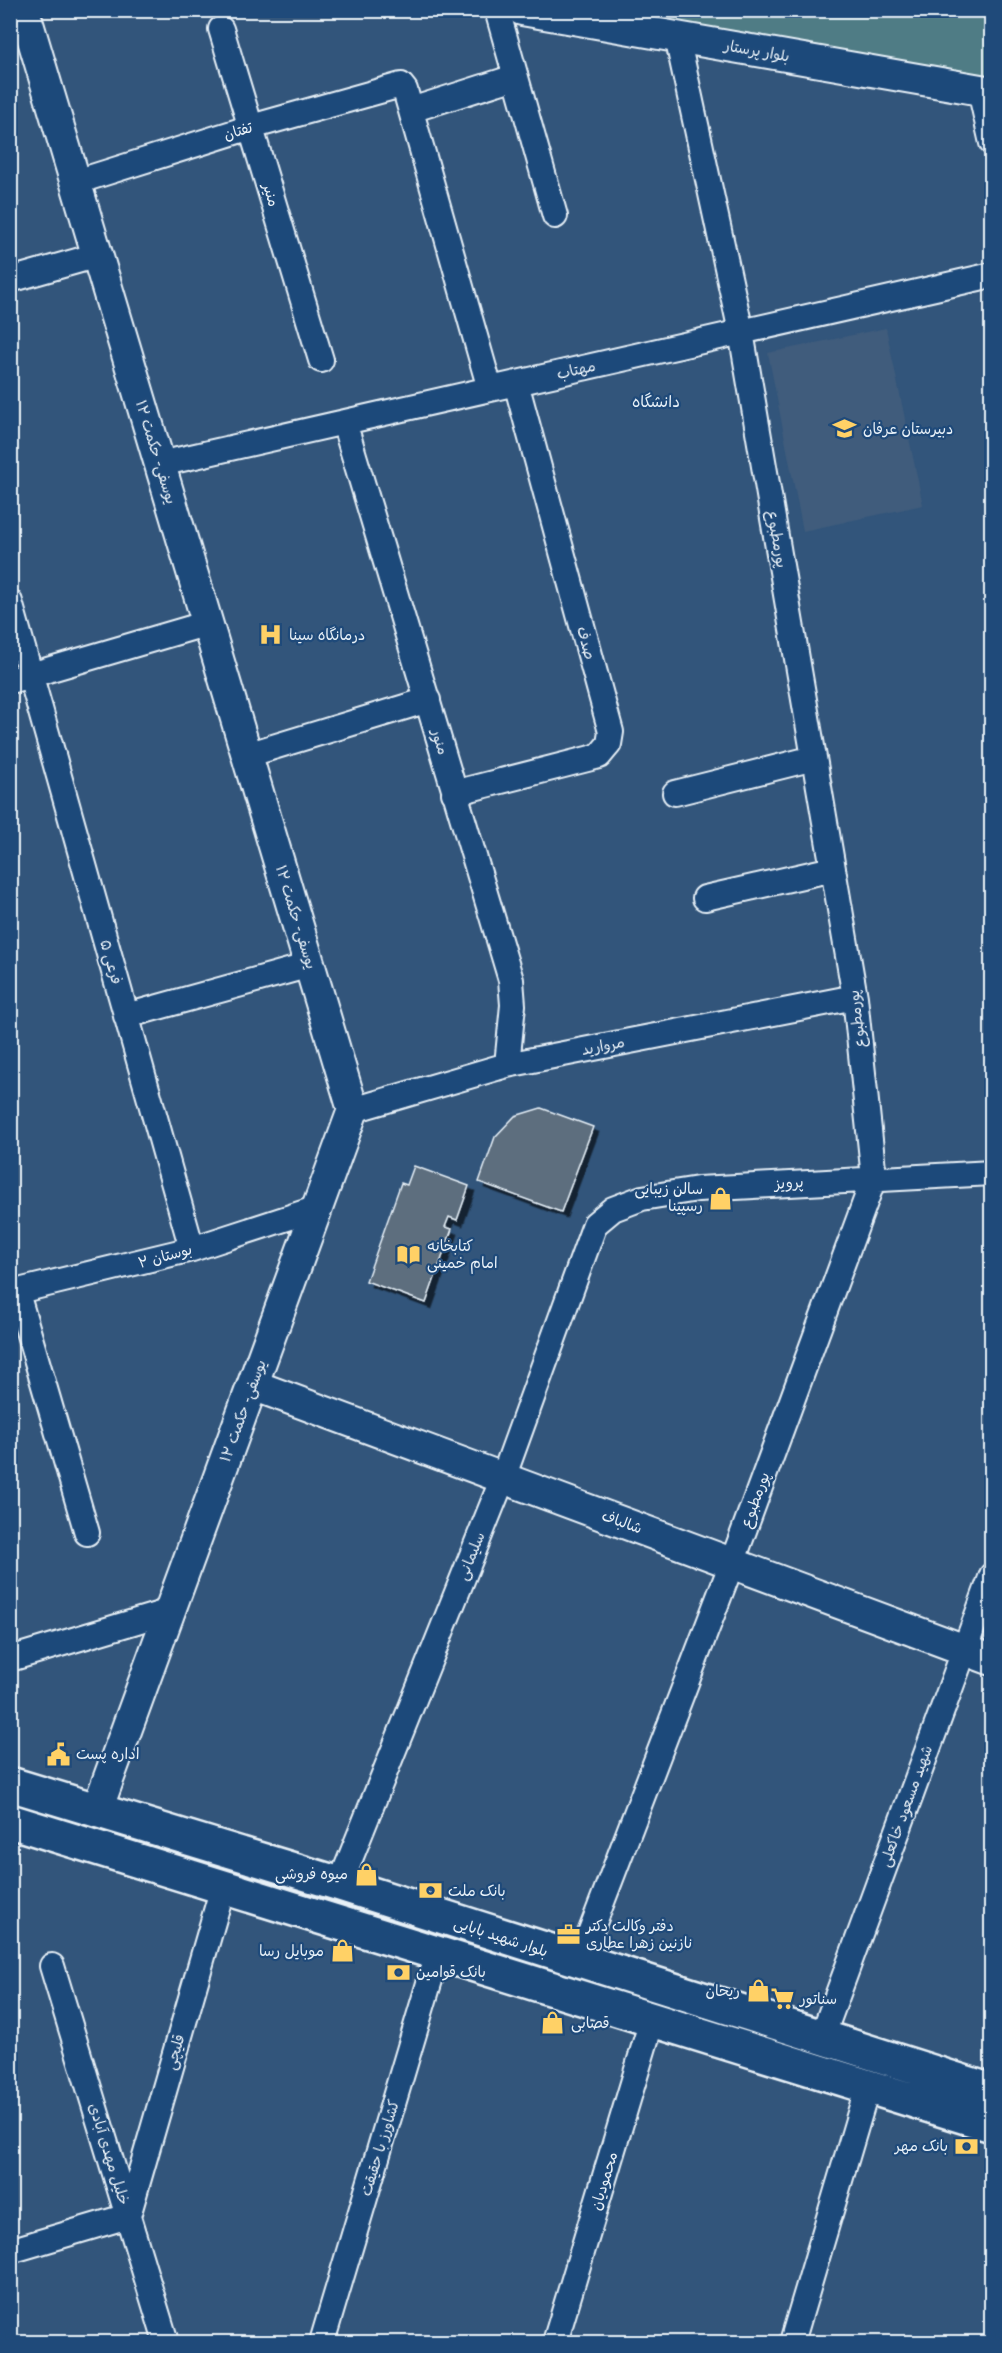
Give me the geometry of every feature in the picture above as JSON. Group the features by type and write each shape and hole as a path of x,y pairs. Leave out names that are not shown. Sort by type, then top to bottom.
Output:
{"main road":[{"name":"بلوار شهید بابایی","path":"10,1784 340,1884 579,1962 992,2091"},
{"path":"10,1821 992,2125"}],"street":[{"name":"یوسفی- حکمت ۱۲","path":"24,10 353,1110 97,1810"},
{"path":"497,10 555,216"},
{"name":"بلوار پرستار","path":"522,10 986,91"},
{"name":"منیر","path":"221,29 321,360"},
{"name":"پورمطبوع","path":"579,1962 732,1563 874,1178 855,997 741,332 677,37"},
{"path":"490,389 411,110 515,77"},
{"name":"تفتان","path":"75,182 251,127 401,85 405,90 411,110"},
{"path":"986,91 992,143"},
{"path":"10,280 98,255"},
{"name":"مهتاب","path":"160,464 992,275"},
{"name":"صدف","path":"454,793 599,756 609,744 610,732 516,383"},
{"name":"منور","path":"344,423 511,980 513,1005 507,1065"},
{"name":"فرعی ۵","path":"10,602 21,678 126,1016 192,1250"},
{"path":"21,678 208,623"},
{"path":"248,755 428,700"},
{"path":"675,793 814,758"},
{"path":"705,898 833,869"},
{"path":"126,1016 310,965"},
{"name":"مروارید","path":"353,1110 507,1065 855,997"},
{"name":"پرویز","path":"595,1224 614,1209 642,1198 687,1191 874,1178 992,1173"},
{"name":"بوستان ۲","path":"14,1293 192,1250 318,1208"},
{"name":"سلیمانی","path":"340,1884 503,1478 595,1224"},
{"path":"14,1293 87,1533"},
{"name":"شالباف","path":"253,1385 992,1660"},
{"name":"شهید مسعود خاکعلی","path":"822,2037 992,1575"},
{"path":"10,1659 170,1611"},
{"name":"قلیچی","path":"128,2216 223,1887"},
{"name":"کشاورز با حقیقت","path":"322,2343 438,1953"},
{"name":"خلیل مهدی آبادی","path":"52,1966 166,2343"},
{"name":"محمودیان","path":"555,2343 652,2020"},
{"path":"792,2343 868,2086"},
{"path":"10,2251 128,2216"}],"shaded area":[{"name":"دبیرستان عرفان","path":"886,328 923,505 803,531 768,353"}],"green space":[{"path":"947,10 991,18 991,78 592,11"}],"building":[{"path":"541,1108 593,1127 561,1212 479,1182 495,1137 515,1116"},
{"name":"کتابخانه امام خمینی","path":"414,1166 469,1186 457,1220 449,1217 445,1227 452,1229 426,1303 366,1281 401,1183 407,1185"}],"place":[{"name":"دبیرستان عرفان","path":"845,429"},
{"name":"درمانگاه سینا","path":"271,635"},
{"name":"سالن زیبایی رسپینا","path":"721,1198"},
{"name":"کتابخانه امام خمینی","path":"409,1255"},
{"name":"اداره پست","path":"58,1754"},
{"name":"میوه فروشی","path":"366,1874"},
{"name":"بانک ملت","path":"430,1891"},
{"name":"دفتر وکالت دکتر نازنین زهرا عطاری","path":"568,1935"},
{"name":"موبایل رسا","path":"342,1951"},
{"name":"بانک قوامین","path":"398,1972"},
{"name":"ریحان","path":"758,1991"},
{"name":"سناتور","path":"782,1999"},
{"name":"قصابی","path":"553,2023"},
{"name":"بانک مهر","path":"966,2146"}],"district":[{"name":"دانشگاه","path":"656,401"}]}
